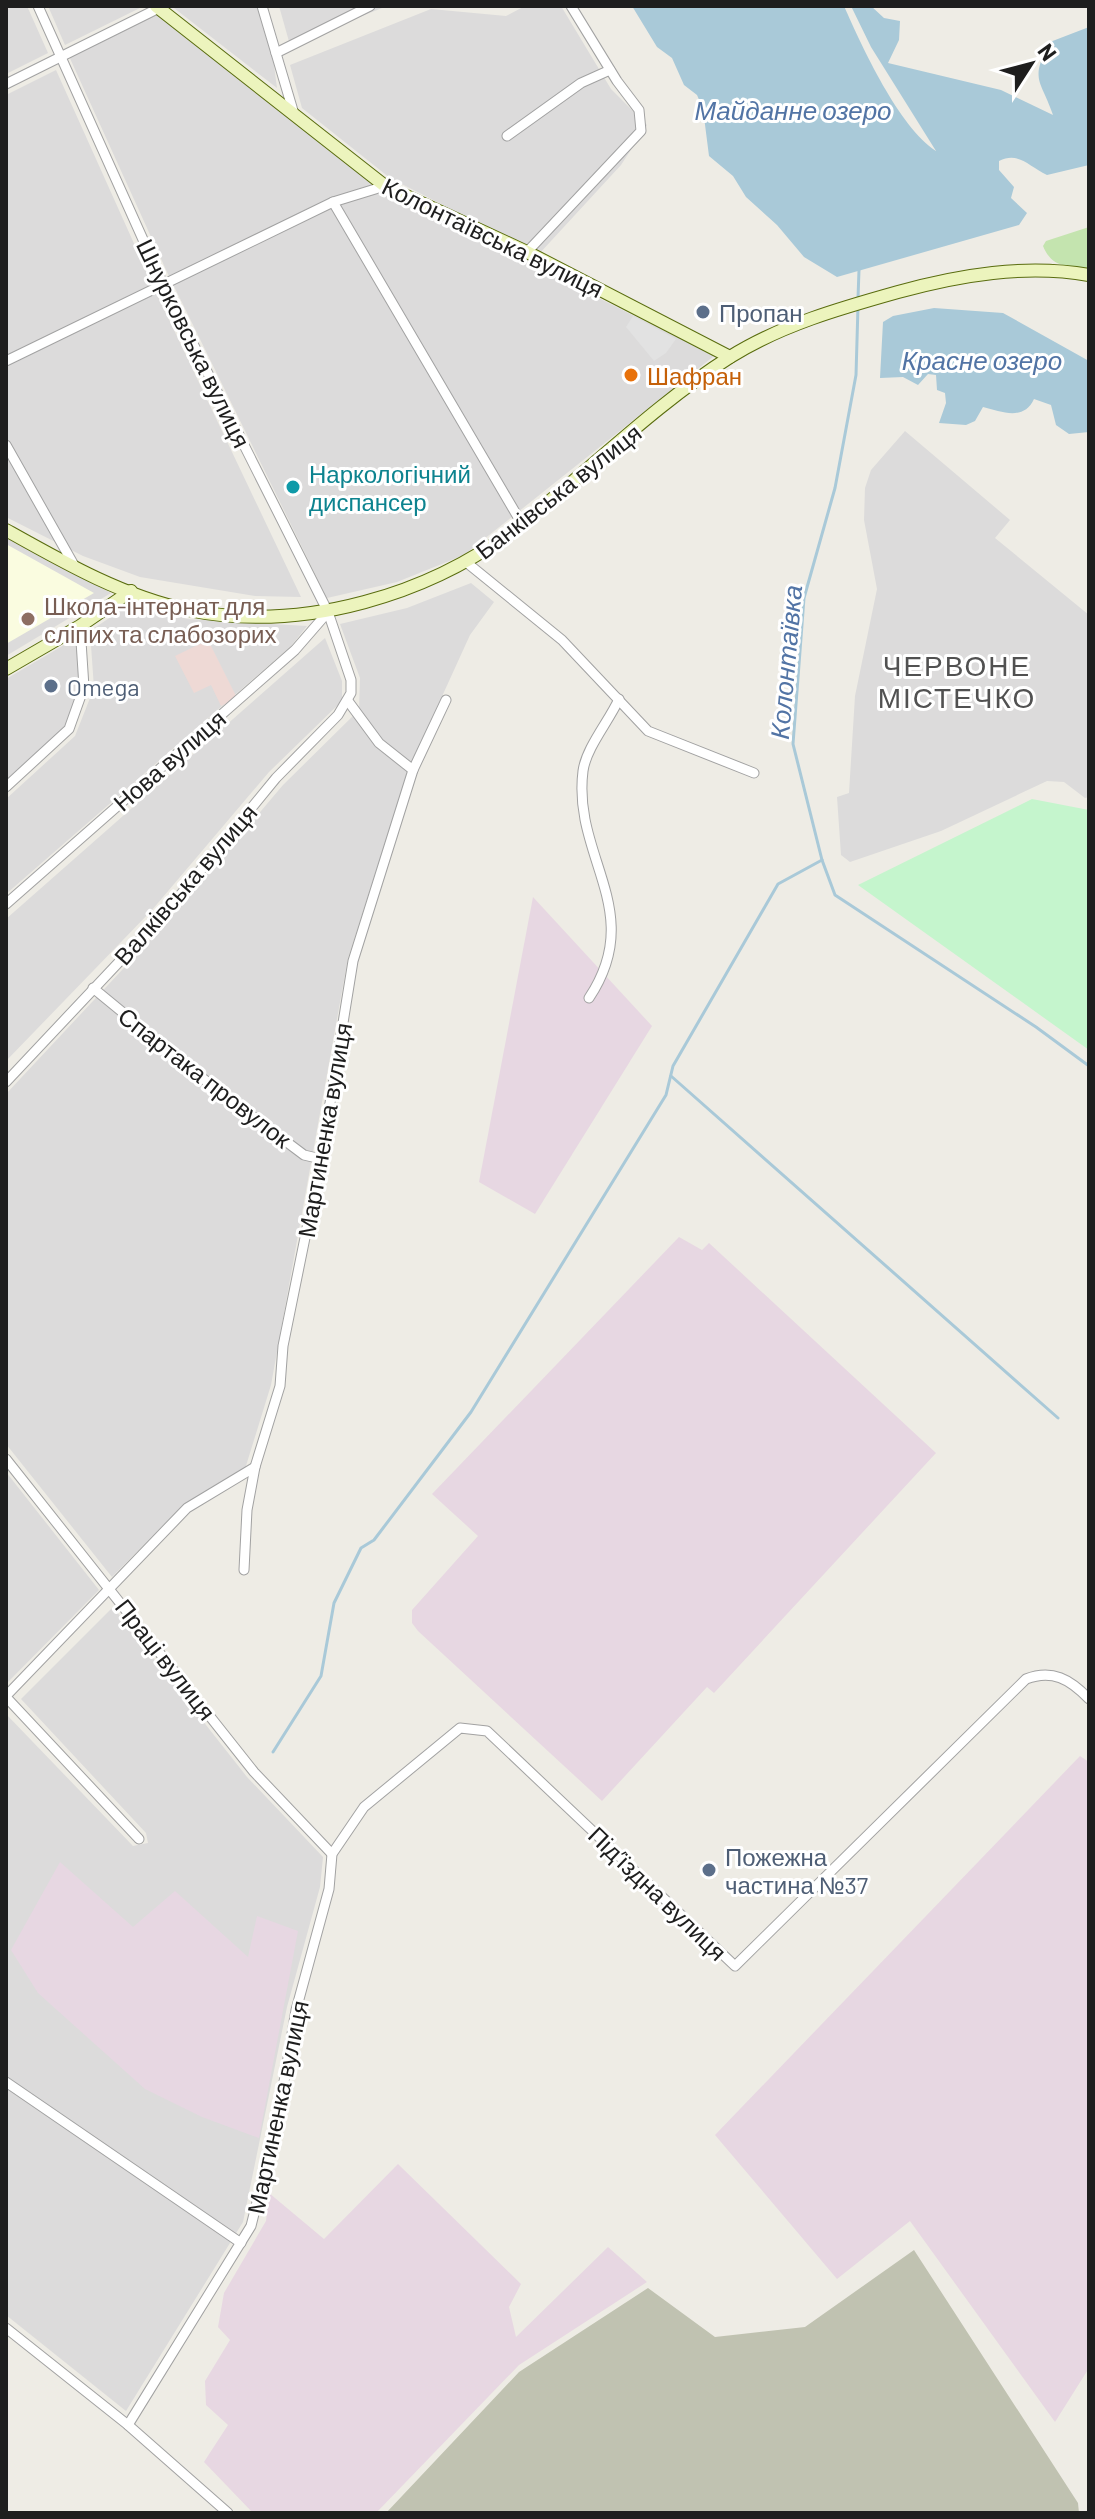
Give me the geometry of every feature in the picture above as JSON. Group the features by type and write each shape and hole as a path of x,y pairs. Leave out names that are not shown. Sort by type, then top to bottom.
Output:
{"main road":[{"name":"Колонтаївська вулиця","path":"159,7 385,186 527,252 730,357"},
{"name":"Банківська вулиця","path":"6,530 76,569 188,610 251,614 328,612 404,591 466,562 522,524 730,357 804,321 938,282 1000,271 1089,275"},
{"path":"6,669 80,626 131,591"}],"street":[{"name":"Шнурковська вулиця","path":"38,6 163,284 328,612 351,680 348,701"},
{"path":"262,6 294,114"},
{"path":"276,53 370,6"},
{"path":"527,252 641,131 639,110 571,6"},
{"path":"6,84 159,7"},
{"path":"507,136 581,83 610,70"},
{"path":"6,361 333,202 385,186"},
{"path":"333,202 522,524"},
{"path":"6,445 76,569"},
{"path":"466,562 543,623 648,731 754,773"},
{"name":"Нова вулиця","path":"6,904 295,650 328,612"},
{"path":"6,787 69,729 84,687 80,626"},
{"path":"589,998 605,974 613,931 609,903 585,818 583,767 619,699"},
{"name":"Мартиненка вулиця","path":"244,1570 247,1510 255,1467 280,1386 283,1346 321,1159 353,961 413,770 446,700"},
{"path":"348,701 379,743 413,770"},
{"name":"Валківська вулиця","path":"6,1082 168,910 276,778 348,701"},
{"name":"Спартака провулок","path":"93,988 211,1085 304,1155 321,1159"},
{"name":"Праці вулиця","path":"6,1459 254,1772 332,1854"},
{"path":"139,1839 6,1696 187,1508 255,1467"},
{"name":"Під’їздна вулиця","path":"332,1854 364,1807 460,1728 487,1731 735,1966 1026,1679 1039,1674 1053,1675 1068,1680 1089,1699"},
{"name":"Мартиненка вулиця","path":"128,2425 251,2226 278,2118 296,2010 329,1889 332,1854"},
{"path":"6,2082 241,2243"},
{"path":"6,2328 128,2425 228,2513"}],"shaded area":[{"path":"6,6 27,6 48,53 6,74"},
{"path":"48,6 141,6 142,7 65,45"},
{"path":"260,6 271,42 277,88 174,8"},
{"path":"279,6 387,6 290,45"},
{"path":"525,6 561,6 611,89 647,125 621,165 539,254 390,178 302,108 290,65 431,9 506,16"},
{"path":"154,12 376,186 714,356 464,555 397,582 327,598 167,272 68,54"},
{"path":"56,70 154,288 301,597 255,596 140,577 83,556 6,517 6,95"},
{"path":"633,316 676,339 666,353 654,361 626,327"},
{"path":"905,431 1010,520 995,538 1089,615 1089,797 1085,798 1064,782 1047,781 941,831 850,862 841,855 837,797 849,793 855,696 877,589 864,520 865,488 871,470"},
{"name":"Школа-інтернат для сліпих та слабозорих","path":"6,537 111,593 6,656"},
{"name":"Школа-інтернат для сліпих та слабозорих","path":"6,544 94,593 6,644"},
{"path":"471,583 494,602 470,635 408,771 348,958 271,1385 245,1469 184,1504 112,1577 6,1444 6,1094 166,923 283,785 359,710 360,678 340,624 407,608"},
{"path":"133,602 187,619 307,626 291,646 6,894 6,799 75,736 94,688 90,631"},
{"path":"76,638 82,688 65,727 6,781 6,679"},
{"path":"325,638 342,681 342,701 269,772 152,910 6,1061 6,919"},
{"path":"208,640 237,698 221,706 211,685 194,693 175,656"},
{"path":"533,897 652,1026 535,1214 479,1182"},
{"path":"679,1237 702,1250 709,1243 936,1453 714,1693 707,1687 602,1801 418,1631 412,1623 412,1610 478,1536 432,1494"},
{"path":"6,1472 99,1590 6,1684"},
{"path":"113,1607 247,1777 323,1857 320,1887 287,2007 243,2222 126,2411 6,2315 6,1714 133,1846 148,1843 146,1833 21,1699"},
{"path":"1080,1756 1089,1762 1089,2368 1055,2422 910,2221 837,2279 715,2135"},
{"path":"60,1862 133,1927 175,1891 248,1957 257,1916 298,1931 259,2138 202,2117 145,2089 38,1993 11,1950"},
{"path":"398,2164 521,2284 509,2307 516,2337 608,2247 647,2282 519,2365 376,2513 253,2513 204,2462 228,2425 206,2405 205,2381 230,2340 218,2327 224,2293 266,2221 269,2193 324,2239"},
{"path":"914,2250 1078,2503 1079,2513 386,2513 519,2372 648,2288 715,2337 805,2327"}],"green space":[{"path":"1089,227 1089,268 1056,262 1043,246 1046,241"},
{"path":"1032,799 1089,810 1089,1050 858,885"}],"water":[{"name":"Майданне озеро","path":"632,6 844,6 871,64 895,105 922,140 936,151 871,47 851,6 871,6 884,18 900,21 899,40 888,63 1001,90 1053,115 1039,80 1044,55 1050,42 1089,27 1089,165 1047,175 1018,159 999,161 999,170 1014,187 1011,198 1027,213 1019,225 837,277 804,257 777,225 746,197 733,176 709,156 703,109 697,95 684,85 672,58 657,47"},
{"name":"Красне озеро","path":"934,308 1003,313 1089,361 1089,432 1069,434 1056,425 1051,405 1034,399 1030,406 1018,413 983,407 975,421 966,425 939,423 946,403 945,393 937,390 936,375 928,374 918,385 903,377 880,378 883,322 893,316"}],"waterway":[{"name":"Колонтаївка","path":"858,298 859,270"},
{"name":"Колонтаївка","path":"858,306 856,375 835,488 804,598 793,744 822,860 835,895 1036,1027 1089,1066"},
{"path":"273,1752 321,1676 334,1603 361,1548 374,1540 471,1412 666,1095 673,1066 778,884 822,860"},
{"path":"671,1076 1058,1418"}],"place":[{"name":"Пропан","path":"703,312"},
{"name":"Шафран","path":"631,375"},
{"name":"Наркологічний диспансер","path":"293,487"},
{"name":"Школа-інтернат для сліпих та слабозорих","path":"28,619"},
{"name":"Omega","path":"51,686"},
{"name":"Пожежна частина №37","path":"709,1870"}],"district":[{"name":"ЧЕРВОНЕ МІСТЕЧКО","path":"957,681"}]}
